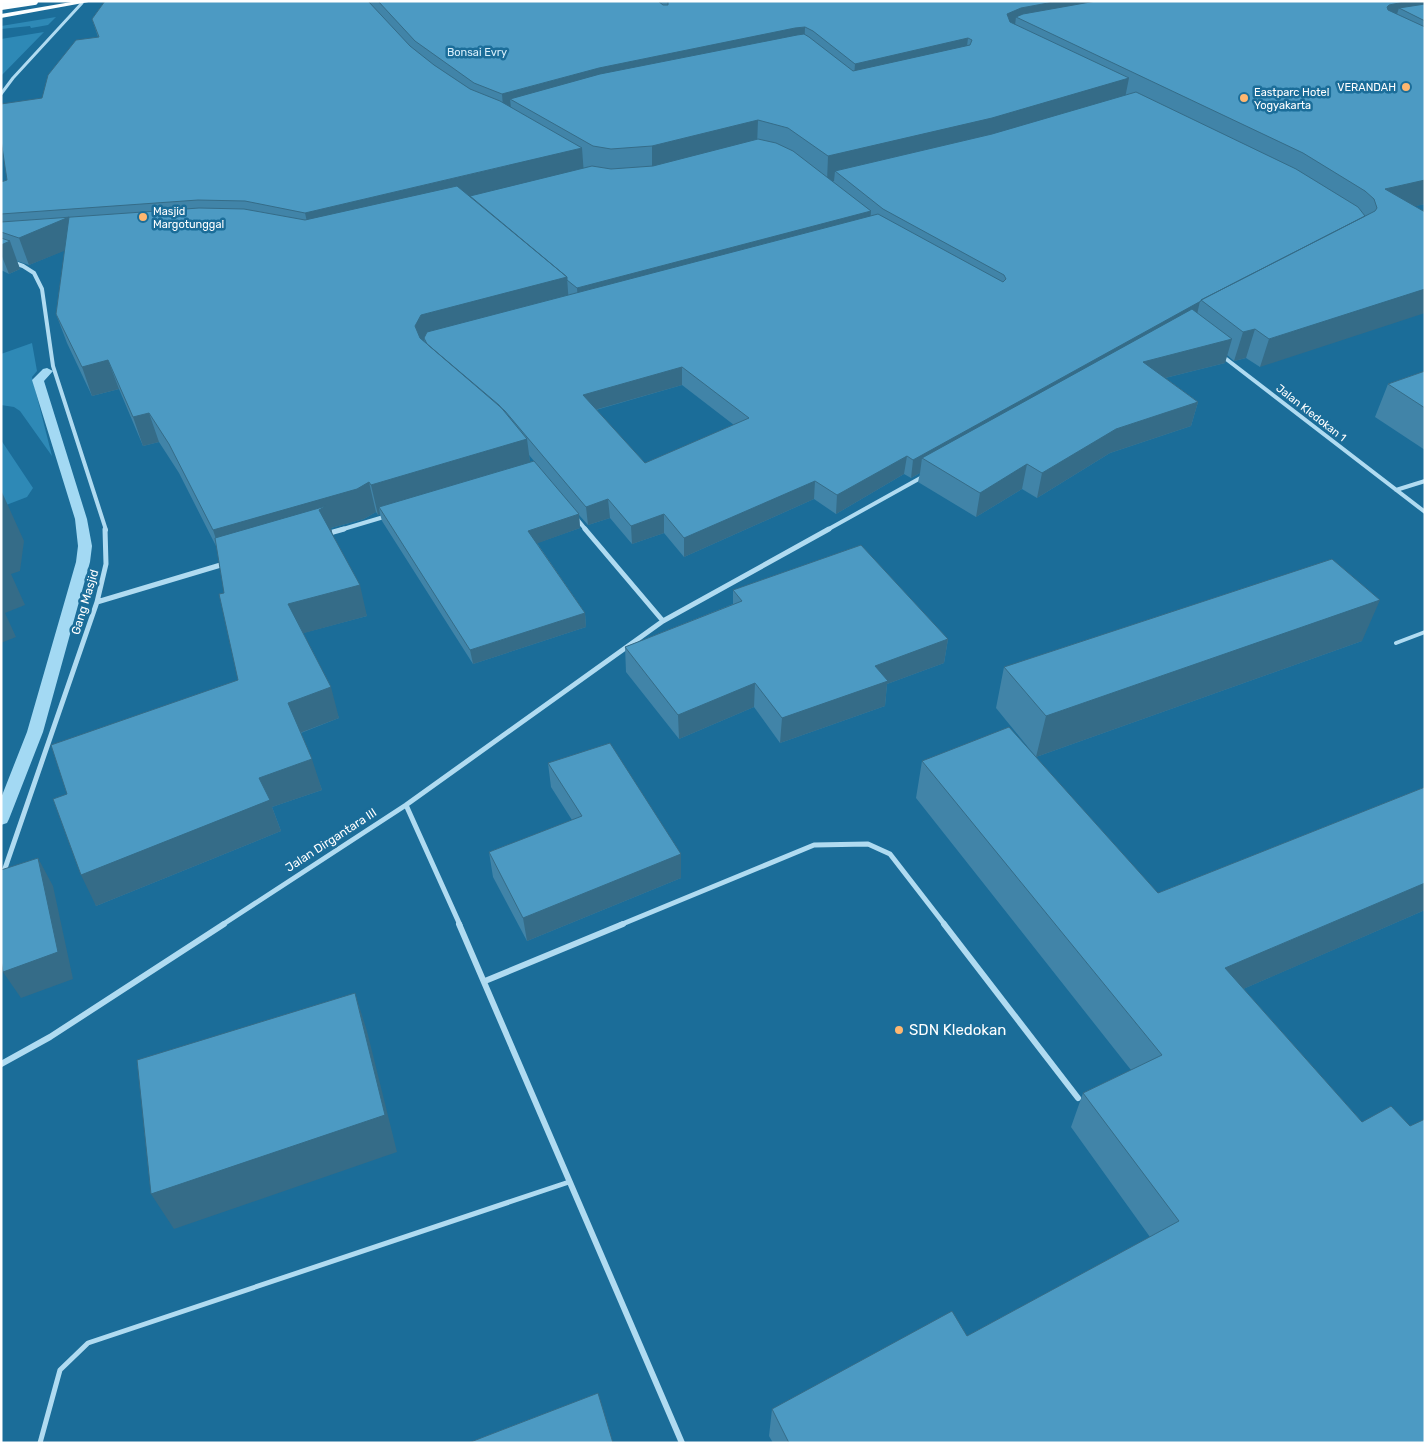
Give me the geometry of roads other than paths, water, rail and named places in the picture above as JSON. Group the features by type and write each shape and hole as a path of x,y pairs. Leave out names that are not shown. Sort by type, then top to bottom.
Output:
{"highway":[{"path":"1,14 25,6 28,4 27,1"},
{"path":"1,6 34,1"},
{"path":"1,14 91,1"}],"street":[{"path":"1,94 13,78 82,3"},
{"name":"Gang Masjid","path":"1,258 23,266 34,273 42,288 53,366 105,525 107,560 97,602 1,880"},
{"name":"Jalan Kledokan 1","path":"1217,352 1425,512"},
{"name":"Jalan Dirgantara III","path":"1,1064 50,1037 406,805 663,622 930,472"},
{"path":"1396,490 1425,481"},
{"path":"321,535 396,513"},
{"path":"574,516 663,622"},
{"path":"97,602 227,563"},
{"path":"406,805 485,981 569,1182 682,1443"},
{"path":"485,981 814,844 868,844 890,854 1078,1098"}],"lane":[{"path":"1396,643 1425,632"},
{"path":"40,1443 60,1370 88,1343 569,1182"}],"waterway":[{"path":"1,819 35,732 83,562 85,546 81,519 38,380 47,371"}],"place":[{"name":"VERANDAH","path":"1406,87"},
{"name":"Eastparc Hotel Yogyakarta","path":"1244,98"},
{"name":"Masjid Margotunggal","path":"143,217"},
{"name":"SDN Kledokan","path":"899,1030"}],"park label":[{"name":"Bonsai Evry","path":"477,52"}]}
